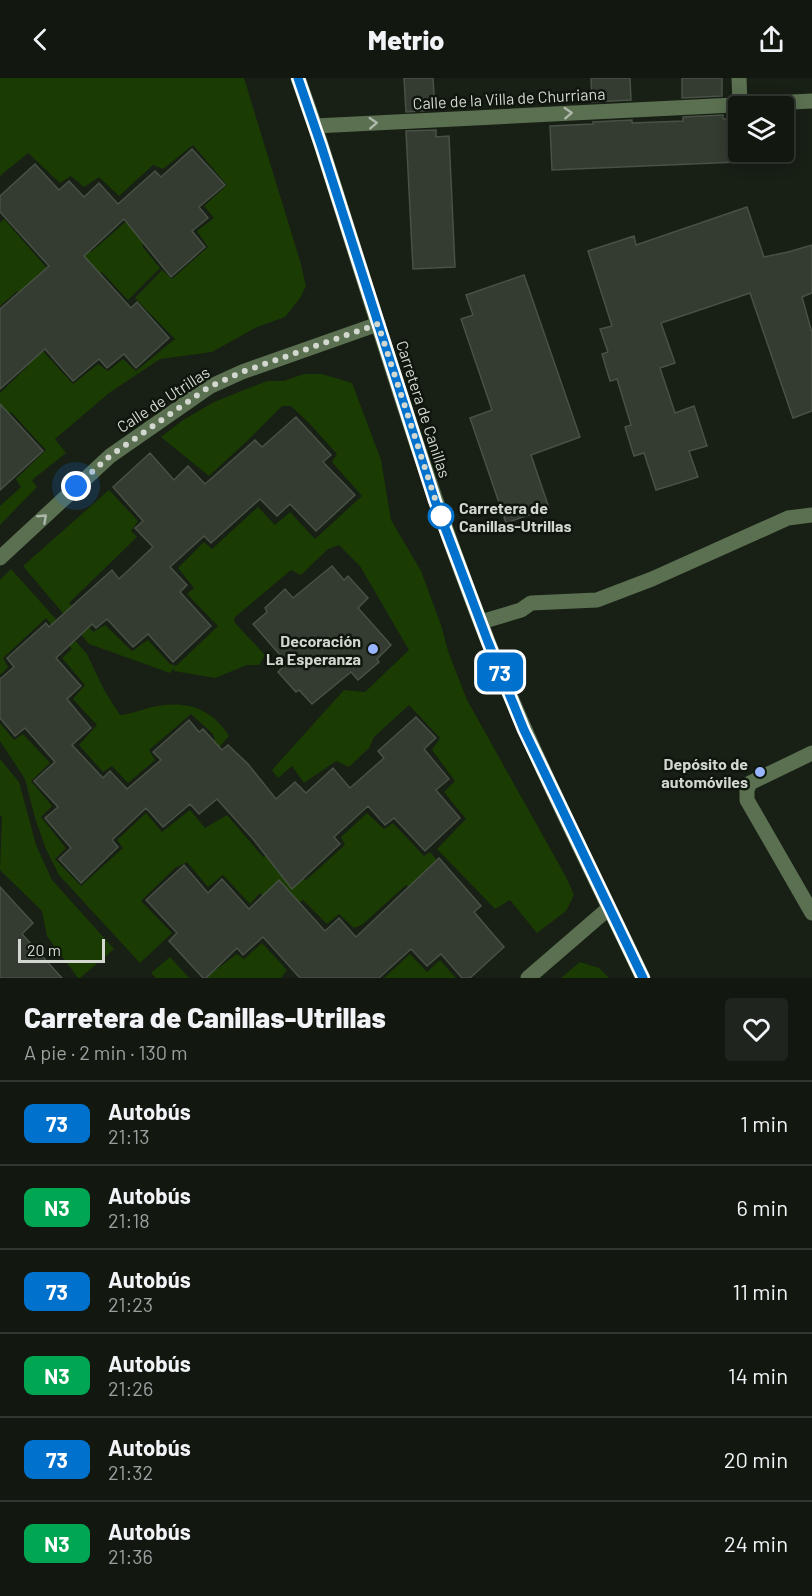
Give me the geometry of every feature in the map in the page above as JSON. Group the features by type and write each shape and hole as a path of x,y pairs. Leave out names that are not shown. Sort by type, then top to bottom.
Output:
{"street":[{"name":"Carretera de Canillas","path":"298,78 438,507 481,622 524,730 643,978"},
{"path":"739,78 740,96"},
{"name":"Calle de la Villa de Churriana","path":"794,102 812,101"},
{"name":"Calle de la Villa de Churriana","path":"315,126 728,105"},
{"name":"Calle de Utrillas","path":"0,558 110,456 209,387 242,372 378,324"},
{"path":"481,622 521,610 531,603 597,600 652,579 789,518 812,514"},
{"path":"812,753 750,783 747,790 747,800 812,913"},
{"path":"528,978 609,908"}],"green space":[{"path":"0,78 244,78 306,286 285,317 257,327 212,352 160,359 109,393 55,439 66,453 32,480 37,487 0,525 0,506 21,487 16,479 46,450 11,412 4,416 0,412 0,393 28,366 23,360 38,346 73,384 98,364 108,371 123,359 136,371 175,339 135,298 162,270 172,279 208,247 197,231 214,218 204,206 227,185 193,145 163,169 153,165 119,196 99,177 84,187 71,176 60,183 28,153 0,176"},
{"path":"4,219 52,274 85,246 91,252 129,219 148,238 142,246 160,268 128,300 102,272 60,309 51,328 17,291 0,306 0,223"},
{"path":"304,374 322,374 352,383 381,460 391,520 421,571 467,700 574,895 566,911 537,933 510,900 495,909 437,849 466,819 444,792 455,781 432,750 440,738 409,705 374,737 369,748 349,767 336,761 304,783 292,766 278,778 272,770 344,690 365,692 409,650 360,566 339,545 328,549 301,575 291,570 235,617 234,622 265,655 259,665 247,665 215,678 174,671 174,668 170,673 89,644 23,566 109,490 138,521 131,531 137,537 69,603 93,632 105,625 132,651 148,640 170,664 176,666 218,626 187,594 194,588 178,568 204,542 212,549 258,507 275,525 290,512 315,539 362,496 332,462 337,454 291,406 282,406 209,476 161,437 183,420 214,402 267,381 284,381"},
{"path":"11,569 87,654 104,690 120,715 164,705 186,705 214,718 229,736 213,754 209,749 215,740 213,734 191,714 149,750 155,760 128,783 112,766 103,772 79,745 97,725 73,699 85,685 62,658 72,649 46,618 3,658 8,667 0,675 0,580"},
{"path":"0,723 14,740 23,734 50,763 31,781 52,806 41,817 66,848 55,859 81,886 123,848 117,840 146,813 162,832 190,810 205,828 227,815 263,857 274,852 294,873 306,880 345,845 341,837 367,813 384,829 393,823 424,856 430,852 442,866 415,892 406,885 363,924 354,928 339,914 327,924 303,900 283,917 260,893 250,904 223,875 208,887 187,862 175,868 141,901 172,933 140,963 59,875 36,821 25,779 0,741"},
{"path":"0,759 19,782 36,845 52,880 114,949 80,978 47,936 42,911 0,870 2,817 0,815"},
{"path":"262,943 287,970 281,978 205,978 237,954 244,959"},
{"path":"410,954 427,972 440,960 456,978 384,978"},
{"path":"170,957 189,978 156,978 151,973"},
{"path":"580,962 599,968 609,978 561,978"}],"building":[{"path":"404,78 433,78 435,110 406,112"},
{"path":"591,78 630,78 631,100 592,102"},
{"path":"682,78 722,78 722,96 682,98"},
{"path":"723,115 723,119 728,119 728,162 738,162 552,170 550,126 632,120 632,123 683,121 683,117"},
{"path":"436,130 436,137 449,136 455,267 413,269 406,131"},
{"path":"192,149 225,185 199,207 208,218 192,231 205,247 171,277 124,219 84,256 131,308 137,302 169,338 136,368 124,354 107,368 99,359 73,381 45,349 0,389 0,309 49,266 0,212 0,196 35,164 59,190 69,181 84,197 99,183 118,204 155,171 161,177"},
{"path":"747,207 764,257 812,245 812,293 802,297 812,333 812,411 793,418 750,293 661,323 675,363 660,368 675,413 694,406 707,446 689,451 698,477 656,490 644,453 634,456 625,427 631,425 617,379 610,381 602,354 608,352 600,329 612,326 588,251 634,236 636,245"},
{"path":"524,275 580,437 531,455 549,508 506,523 470,418 492,410 461,319 473,315 466,295"},
{"path":"0,404 43,451 0,490"},
{"path":"296,417 331,455 323,462 355,495 316,531 290,504 277,516 260,499 211,543 204,536 170,567 187,585 180,592 211,626 173,662 148,634 133,647 107,619 96,628 92,624 56,658 81,686 67,699 91,728 72,745 103,778 110,771 127,789 161,760 153,752 189,720 199,732 203,729 222,750 228,745 248,764 276,799 295,782 306,793 333,768 350,788 384,758 378,751 416,717 436,738 424,749 449,779 436,790 460,818 425,851 394,818 385,825 368,806 334,837 340,844 292,889 253,839 217,799 199,814 190,804 163,827 146,808 112,840 118,847 81,883 59,859 71,848 45,818 58,807 34,781 55,762 25,728 15,736 0,718 0,679 14,667 7,658 46,623 49,627 112,570 119,579 153,547 135,528 143,521 113,487 150,453 174,480 188,466 205,484 255,440 262,447"},
{"path":"332,566 344,580 348,576 368,598 358,608 391,645 377,659 379,662 358,680 351,672 312,704 299,690 296,692 278,672 287,663 253,624 267,612 265,608 285,589 293,598"},
{"path":"439,858 481,906 474,912 504,947 470,978 462,978 441,954 427,966 411,949 379,978 300,978 263,937 243,955 237,948 206,978 203,978 169,941 177,933 146,900 184,865 208,893 222,879 249,909 279,880 325,931 339,918 356,937"},
{"path":"0,887 33,923 22,934 62,978 0,978"}],"bus line":[{"name":"73","path":"298,78 435,501 488,642 524,730 643,978"}],"place":[{"name":"Carretera de Canillas-Utrillas","path":"441,516"},
{"name":"Decoración La Esperanza","path":"373,649"},
{"name":"Depósito de automóviles","path":"760,772"}],"route":[{"path":"76,486 110,456 209,387 242,372 378,324 441,516"}]}
